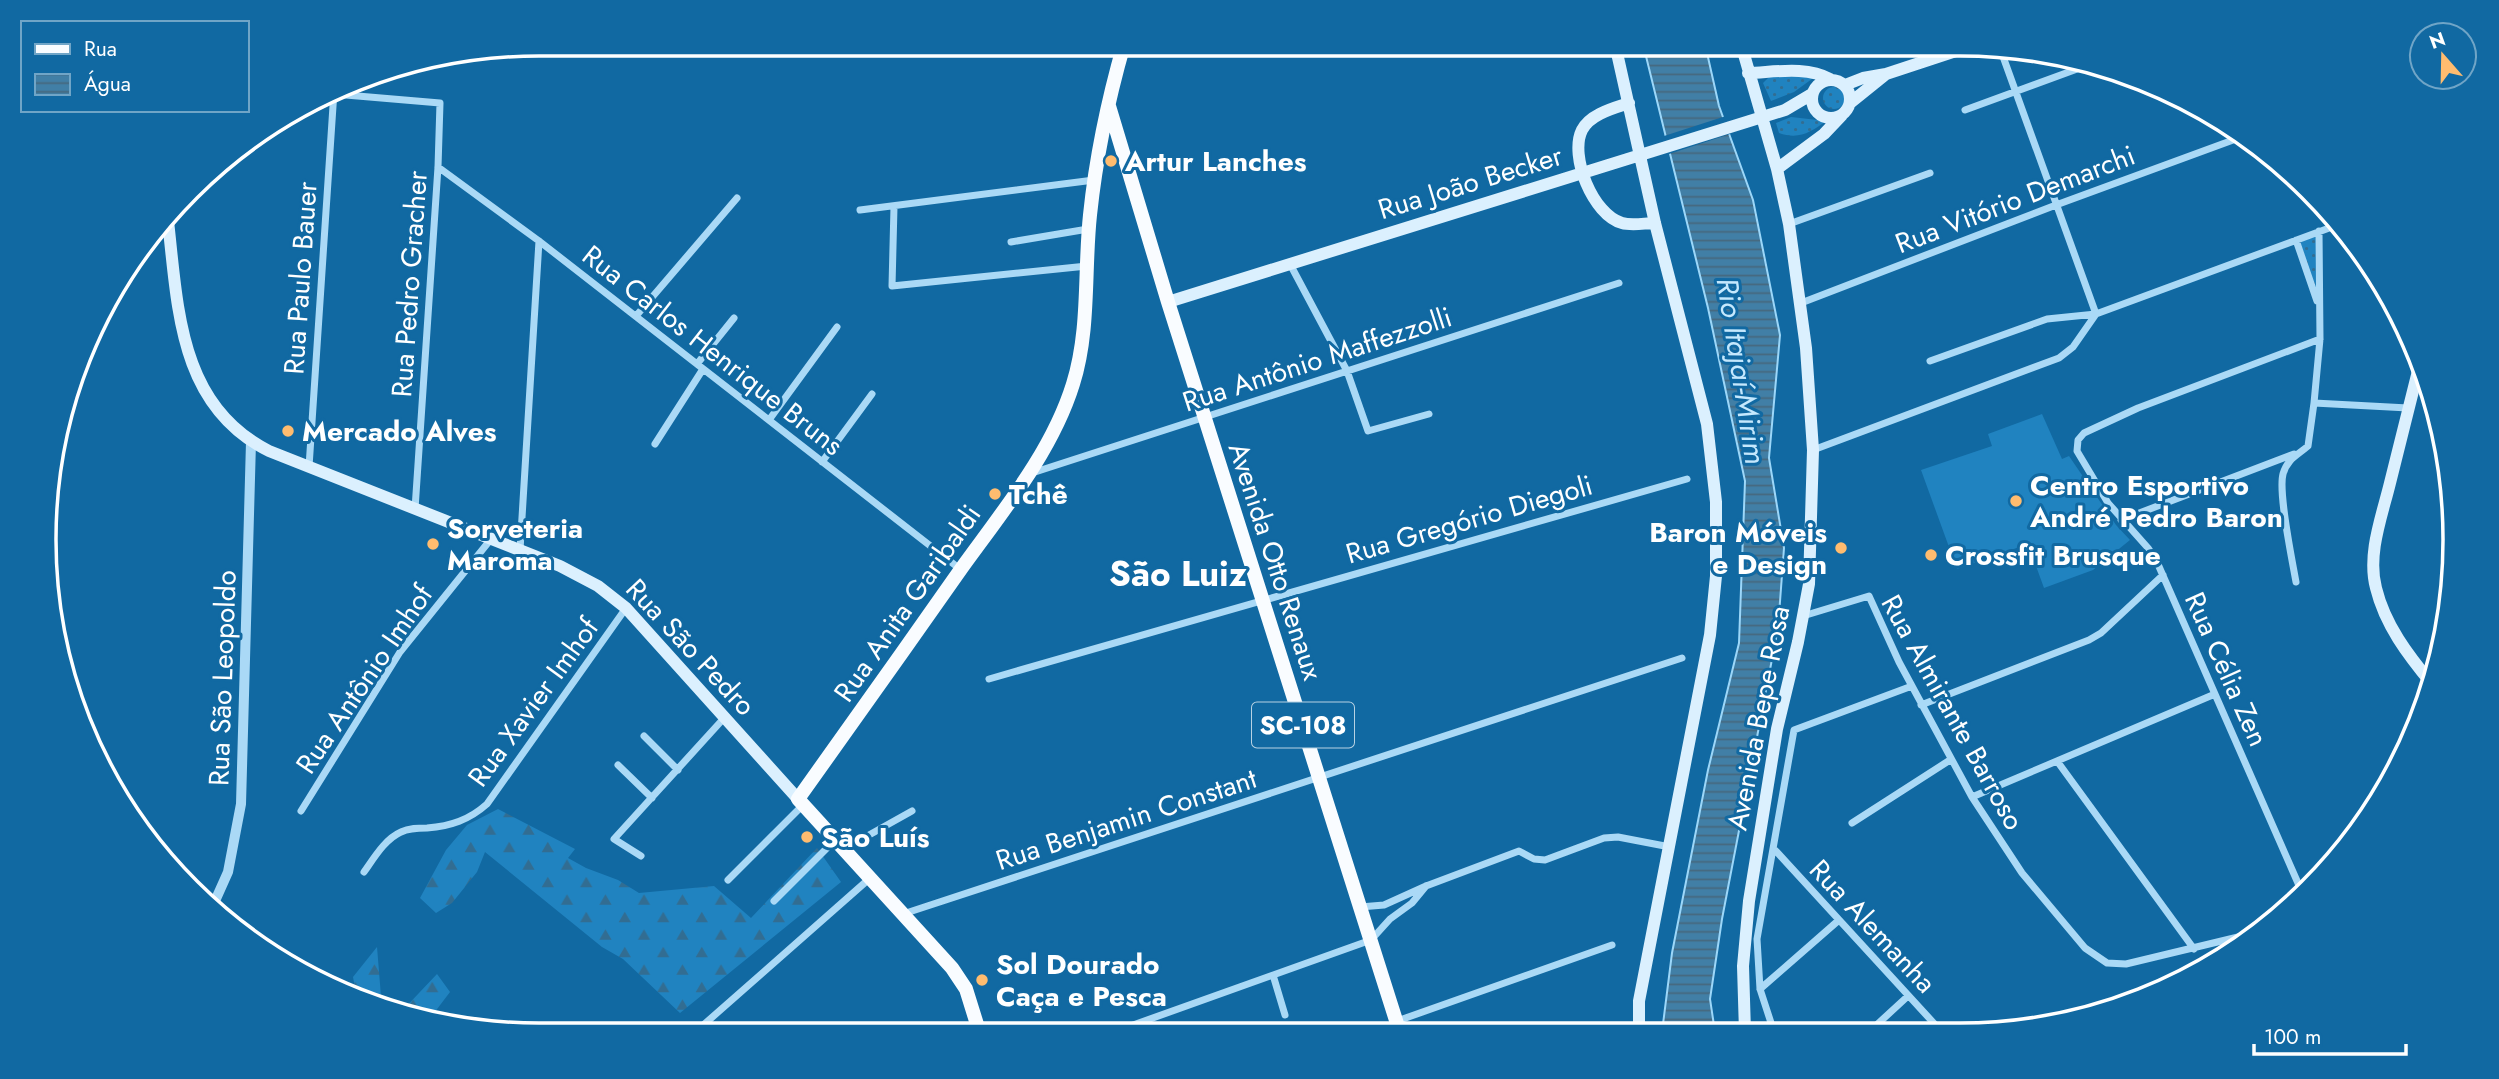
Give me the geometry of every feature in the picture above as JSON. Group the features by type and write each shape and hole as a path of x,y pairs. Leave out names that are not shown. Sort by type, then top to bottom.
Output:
{"main road":[{"name":"Rua Anita Garibaldi","path":"801,801 1028,474 1048,440 1073,386 1083,332 1094,180 1108,103 1121,56"},
{"path":"1618,56 1655,223 1707,424 1716,502 1716,576 1710,635 1639,1001 1639,1023"},
{"name":"Avenida Bepe Rosa","path":"1744,56 1777,169 1789,224 1801,303 1813,450 1811,558 1803,616 1777,729 1749,901 1743,966 1745,1023"},
{"path":"1845,85 1941,56"},
{"path":"1748,73 1817,72 1845,85 1851,96 1850,103"},
{"path":"1777,169 1824,134 1850,103 1886,74"},
{"path":"1830,79 1819,84 1812,94 1814,108 1819,114 1834,118 1842,115"},
{"name":"Rua João Becker","path":"1168,302 1786,110 1812,94"},
{"name":"Avenida Otto Renaux","path":"1108,103 1168,302 1398,1023"},
{"path":"1629,103 1600,115 1582,131 1578,145 1583,172 1602,211 1622,223 1655,223"},
{"name":"Rua João Becker","path":"1786,110 1819,114"},
{"path":"1098,155 1108,145 1122,148"},
{"name":"Rua São Pedro","path":"170,228 180,315 192,366 212,404 225,420 251,442 520,550 580,576 604,590 626,608 801,801"},
{"path":"2415,380 2377,537 2373,574 2382,605 2395,633 2424,673"},
{"path":"801,801 961,979 977,1023"}],"street":[{"path":"2004,58 2096,314"},
{"path":"1965,110 2075,70"},
{"name":"Rua Pedro Gracher","path":"351,95 440,103 415,509"},
{"name":"Rua Paulo Bauer","path":"309,467 333,103"},
{"name":"Rua Vitório Demarchi","path":"1801,303 2232,140"},
{"name":"Rua Carlos Henrique Bruns","path":"438,167 539,241 961,570"},
{"path":"1789,224 1930,173"},
{"path":"860,210 1094,180"},
{"path":"636,316 737,198"},
{"path":"894,207 892,286 1087,266"},
{"path":"1930,361 2047,319 2096,314 2329,228"},
{"path":"1011,242 1089,229"},
{"path":"2121,520 2295,454 2308,446 2311,440 2320,339 2319,232"},
{"path":"2296,240 2320,309"},
{"path":"520,550 539,241"},
{"path":"1290,264 1347,371 1368,431 1429,414"},
{"name":"Rua Antônio Maffezzolli","path":"1028,474 1619,283"},
{"path":"1813,450 2059,358 2073,347 2096,314"},
{"path":"655,444 700,366 734,318"},
{"path":"769,420 837,327"},
{"name":"Rua Célia Zen","path":"2298,884 2163,575 2148,548 2121,520 2077,451 2078,440 2084,433 2138,408 2320,339"},
{"path":"822,462 872,394"},
{"path":"2314,403 2408,408"},
{"name":"Rua São Leopoldo","path":"216,898 228,872 241,804 251,442"},
{"path":"2295,454 2283,473 2283,483 2296,582"},
{"name":"Rua Gregório Diegoli","path":"989,679 1687,479"},
{"name":"Rua Antônio Imhof","path":"301,811 400,652 491,539"},
{"path":"1921,705 2088,640 2101,632 2163,575"},
{"name":"Rua Almirante Barroso","path":"1803,616 1869,596 1921,705 1972,797 2022,873 2076,940 2093,955 2108,962 2126,964 2232,939"},
{"name":"Rua Xavier Imhof","path":"364,872 385,844 398,833 409,829 444,827 469,818 487,804 626,608"},
{"name":"Rua Benjamin Constant","path":"902,915 1682,658"},
{"path":"1771,1023 1760,989 1757,939 1794,730 1912,686"},
{"path":"1972,797 2215,694"},
{"path":"641,856 614,839 725,717"},
{"path":"644,736 678,770"},
{"path":"1852,823 1950,760"},
{"path":"2057,761 2193,949"},
{"path":"618,765 652,798"},
{"path":"728,880 801,801"},
{"path":"774,901 839,845 912,811"},
{"path":"1360,907 1384,905 1519,851 1534,859 1545,860 1604,838 1618,837 1670,847"},
{"name":"Rua Alemanha","path":"1774,850 1934,1023"},
{"path":"706,1023 869,879"},
{"path":"1139,1023 1371,940 1390,919 1412,903 1426,886"},
{"path":"1760,989 1839,920"},
{"path":"1409,1023 1612,945"},
{"path":"1272,975 1285,1015"},
{"path":"1879,1023 1909,996"}],"green space":[{"path":"1816,76 1794,92 1771,101 1763,83 1769,77"},
{"path":"1834,87 1842,90 1845,98 1842,106 1834,109 1826,106 1823,98 1826,90"},
{"path":"1791,117 1826,121 1804,134 1793,136 1779,133 1776,123"},
{"path":"2316,235 2316,292 2300,241"},
{"name":"Centro Esportivo André Pedro Baron","path":"2042,414 2062,459 2069,456 2116,525 2130,540 2093,570 2044,588 2028,544 1957,569 1921,470 1992,446 1988,434"},
{"path":"498,809 575,849 568,858 618,880 639,893 714,886 751,918 817,848 841,882 680,1013 623,959 602,947 485,852 477,872 452,903 436,913 420,898 446,850 467,825"},
{"path":"377,947 381,996 355,986 353,977"},
{"path":"437,974 450,992 435,1012 408,1005"}],"water":[{"name":"Rio Itajaí-Mirim","path":"1646,56 1708,56 1719,106 1753,200 1780,335 1769,458 1784,548 1778,628 1722,919 1710,999 1714,1023 1663,1023 1672,953 1708,770 1739,643 1745,481 1708,308"}],"pier":[{"path":"1726,116 1733,133 1666,155 1661,137"}],"place":[{"name":"Artur Lanches","path":"1111,161"},
{"name":"Mercado Alves","path":"288,431"},
{"name":"Tchê","path":"995,494"},
{"name":"Centro Esportivo André Pedro Baron","path":"2016,501"},
{"name":"Sorveteria Maroma","path":"433,544"},
{"name":"Baron Móveis e Design","path":"1841,548"},
{"name":"Crossfit Brusque","path":"1931,555"},
{"name":"São Luís","path":"807,837"},
{"name":"Sol Dourado Caça e Pesca","path":"982,980"}],"district":[{"name":"São Luiz","path":"1178,574"}]}
